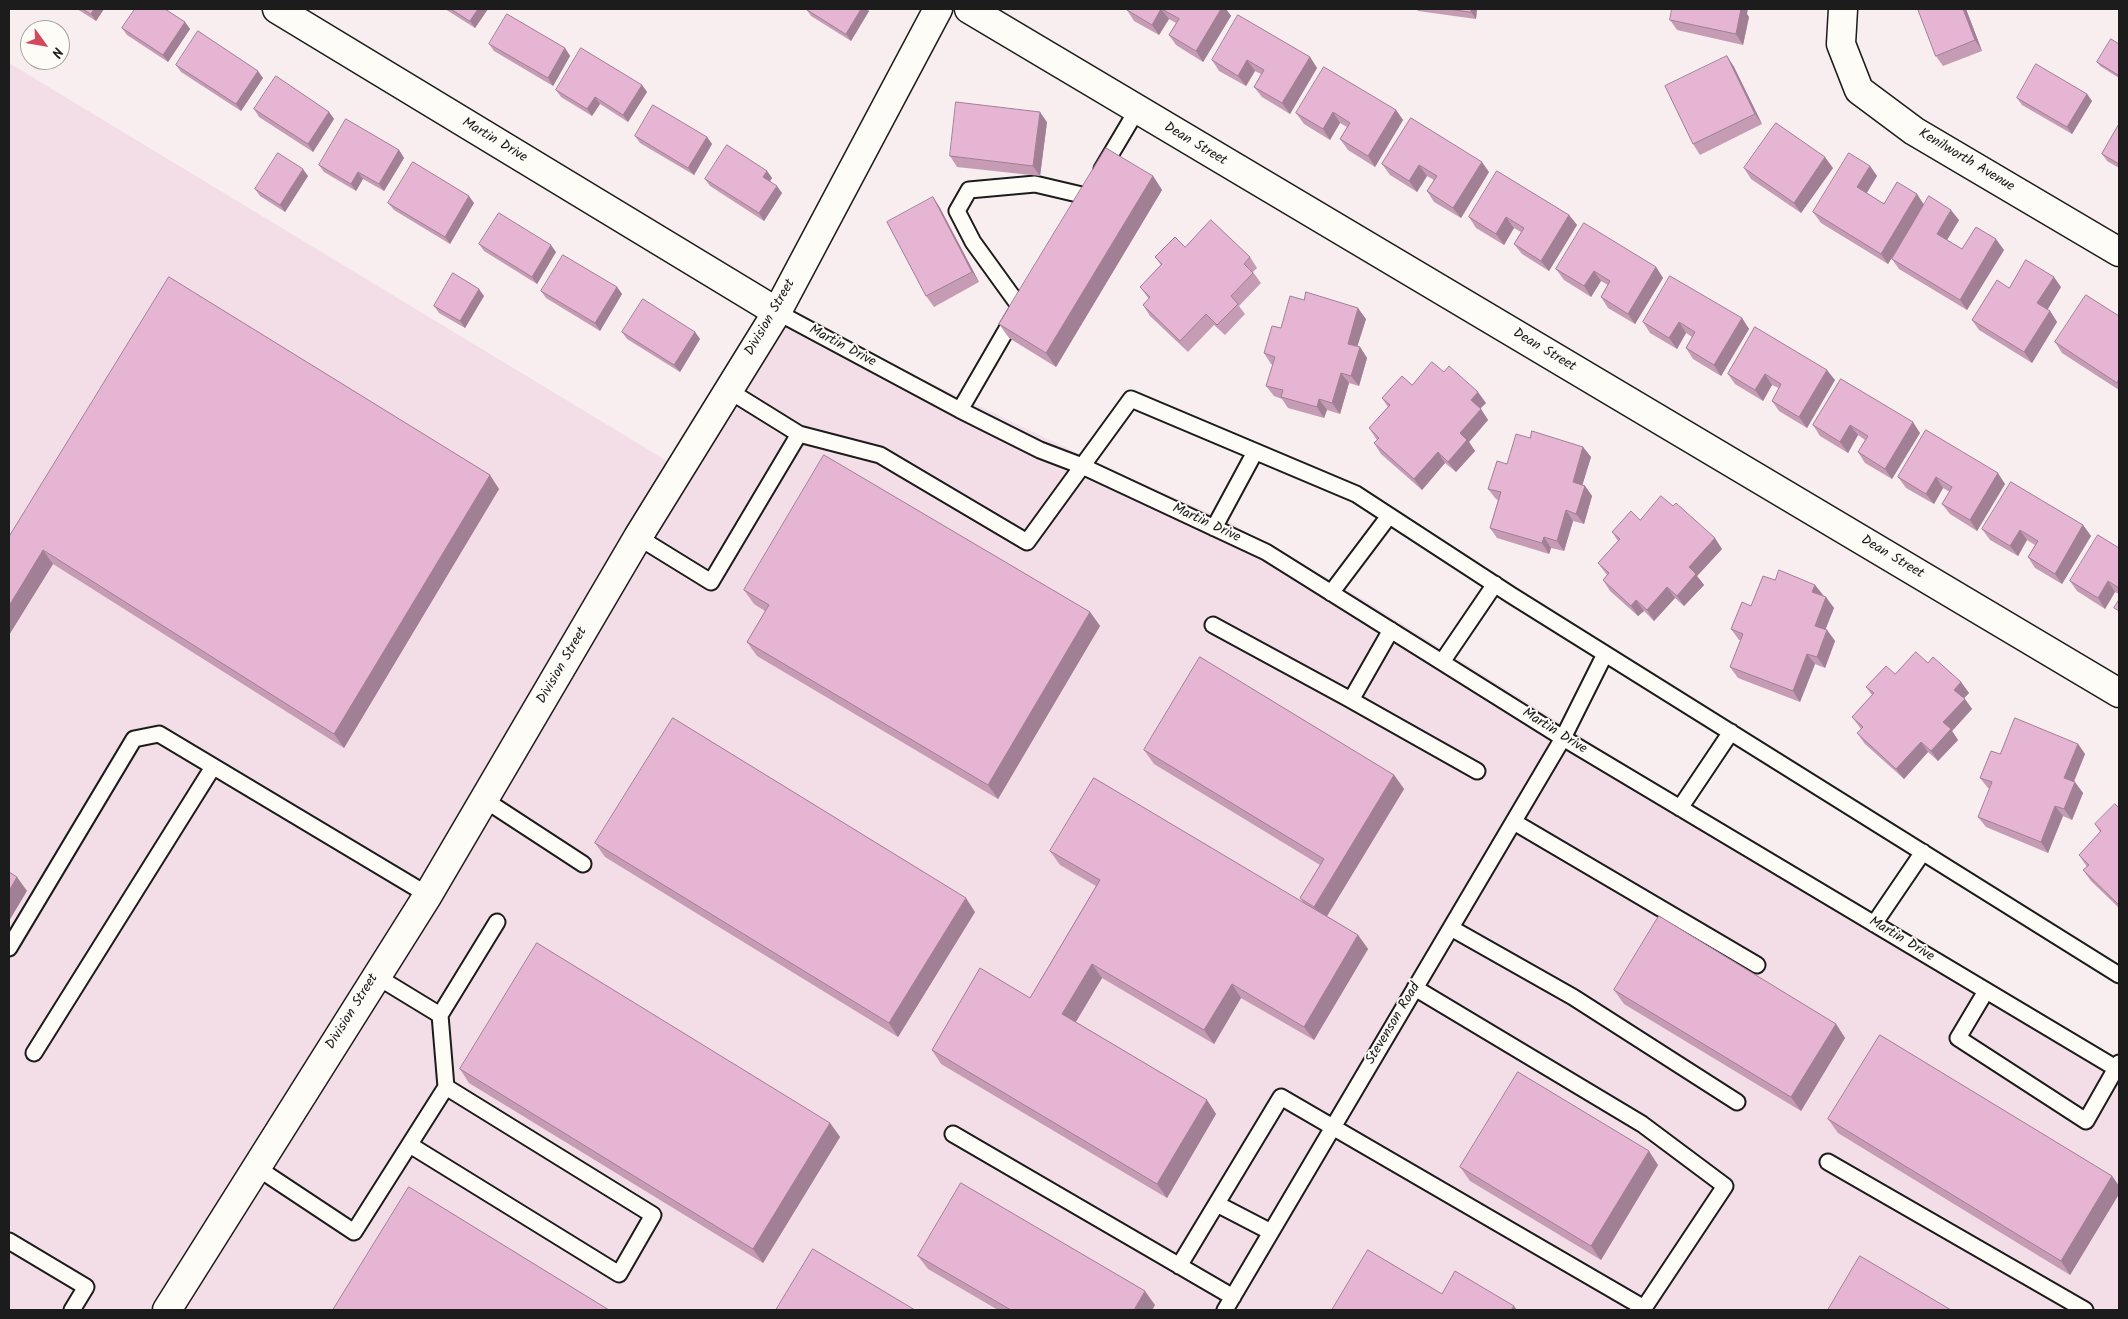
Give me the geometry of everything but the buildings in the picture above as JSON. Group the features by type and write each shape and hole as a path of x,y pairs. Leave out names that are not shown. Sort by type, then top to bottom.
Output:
{"street":[{"name":"Martin Drive","path":"277,9 777,312"},
{"name":"Division Street","path":"167,1310 428,895 638,537 777,312 938,9"},
{"name":"Dean Street","path":"968,9 2119,693"},
{"name":"Kenilworth Avenue","path":"1843,9 1841,44 1859,90 1914,131 2119,252"}],"lane":[{"path":"1076,213 1137,110"},
{"path":"1020,306 973,242 957,210 970,190 1035,184 1086,196"},
{"path":"960,410 1030,290"},
{"name":"Martin Drive","path":"777,312 960,410 1040,450 1082,466 1266,552 1563,738 1986,991 2119,1068"},
{"path":"728,390 799,434 880,455 1027,542 1131,399 1356,494 1605,654 2119,975"},
{"path":"638,537 711,582 799,434"},
{"path":"1214,528 1255,452"},
{"path":"1331,592 1389,516"},
{"path":"1442,662 1494,584"},
{"path":"1213,625 1477,771"},
{"path":"1351,700 1391,630"},
{"name":"Stevenson Road","path":"1229,1304 1563,738 1605,654"},
{"path":"1680,808 1731,732"},
{"path":"9,948 134,739 159,734 428,895"},
{"path":"34,1053 213,767"},
{"path":"485,800 583,864"},
{"path":"1514,822 1757,965"},
{"path":"1874,924 1923,852"},
{"path":"256,1167 354,1232 446,1087 440,1015 498,922"},
{"path":"1451,928 1573,997 1738,1102"},
{"path":"376,976 440,1015"},
{"path":"1179,1266 1281,1097 1644,1308 1725,1186 1642,1124 1415,988"},
{"path":"1986,991 1958,1038 2086,1121 2119,1068"},
{"path":"410,1145 619,1274 653,1216 446,1087"},
{"path":"953,1134 1179,1266 1229,1304"},
{"path":"1828,1162 2085,1310"},
{"path":"1217,1204 1271,1232"},
{"path":"9,1241 86,1287 72,1310"}],"shaded area":[{"path":"9,63 677,467 774,308 1098,463 1231,523 1345,588 2119,1074 2119,1310 9,1310"}]}
